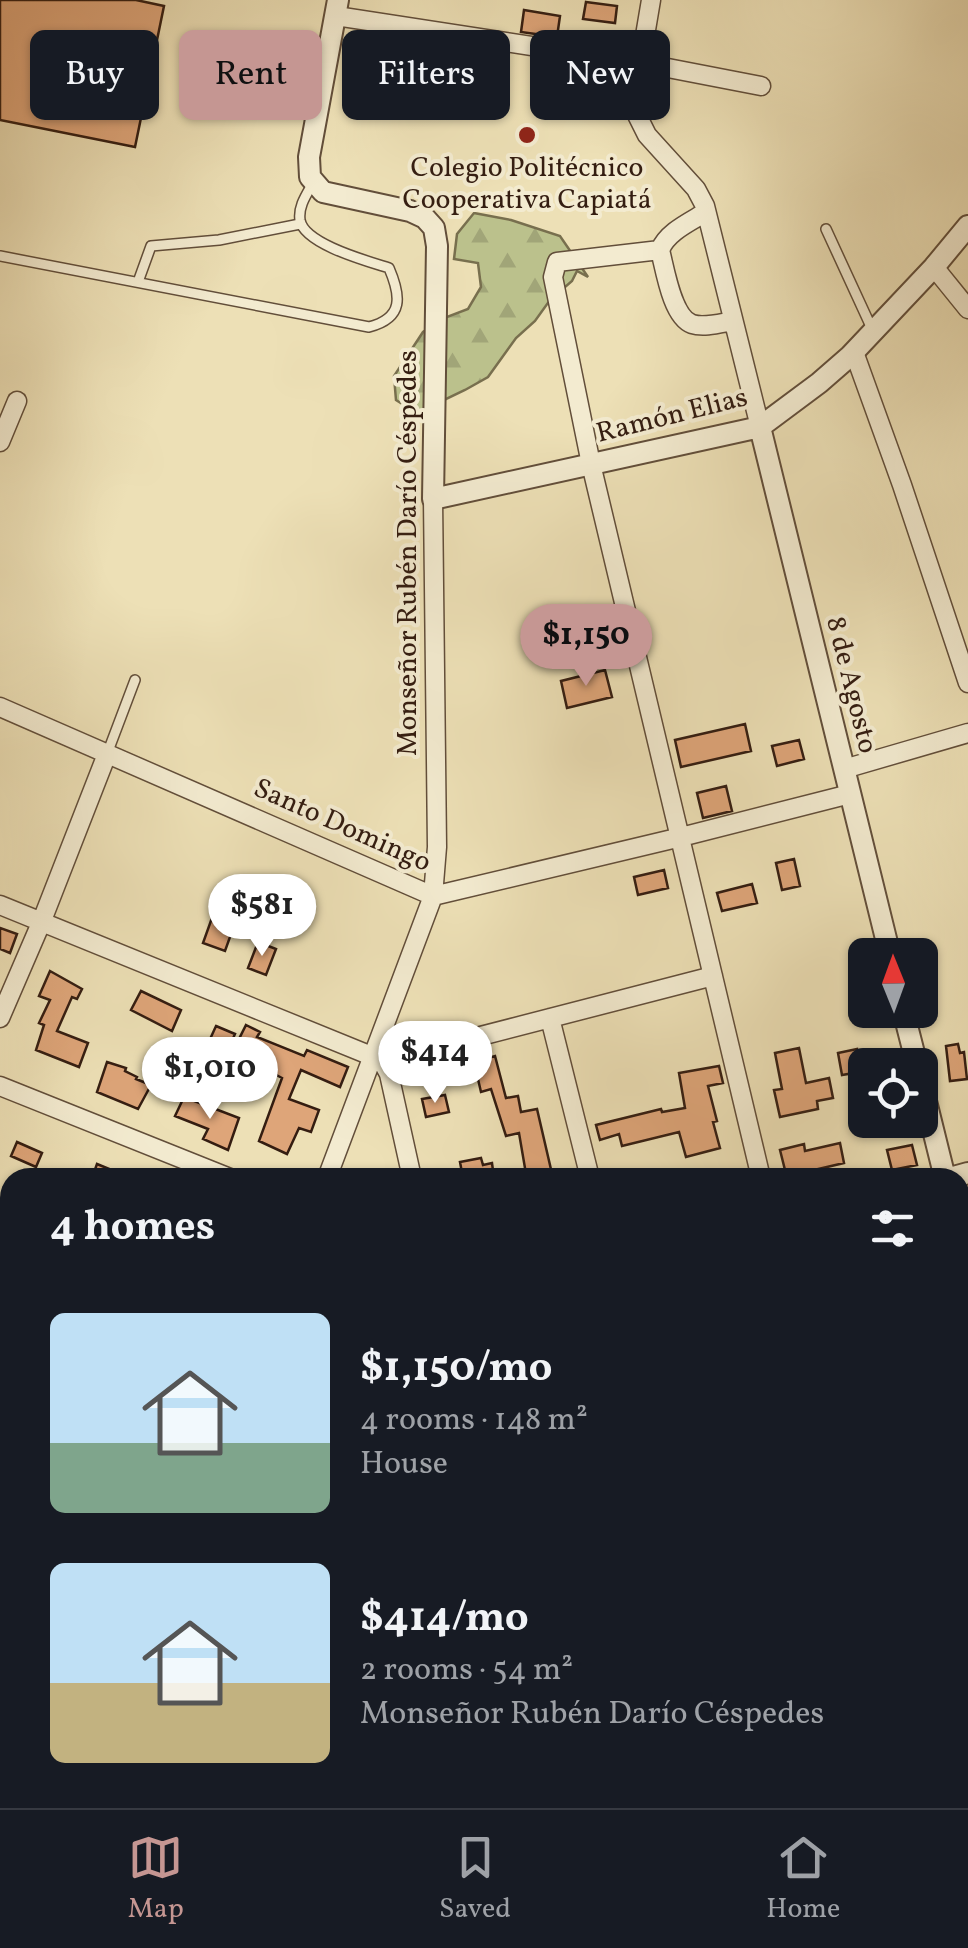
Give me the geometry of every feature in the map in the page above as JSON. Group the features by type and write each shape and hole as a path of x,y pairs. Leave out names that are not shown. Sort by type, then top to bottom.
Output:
{"street":[{"path":"647,30 651,0"},
{"path":"314,181 310,177 309,157 337,8 530,43"},
{"path":"670,68 761,86"},
{"path":"640,120 647,135 696,189 706,212 760,428"},
{"name":"Monseñor Rubén Darío Céspedes","path":"314,181 323,192 410,211 425,218 434,228 437,246 433,499 437,846 433,896 377,1060 331,1168"},
{"path":"706,212 661,244 669,288 686,321 696,326 733,321"},
{"name":"Ramón Elias","path":"433,499 760,428 854,352 968,226"},
{"path":"660,250 557,262 553,277 590,464 759,1168"},
{"path":"934,267 968,309"},
{"path":"854,352 968,683"},
{"path":"0,442 17,401"},
{"name":"8 de Agosto","path":"760,428 886,938"},
{"name":"Santo Domingo","path":"0,707 433,896 850,794"},
{"path":"844,770 968,734"},
{"path":"0,1018 107,754"},
{"path":"0,905 377,1060 389,1074 410,1168"},
{"path":"377,1060 714,976"},
{"path":"550,1018 588,1168"},
{"path":"0,1086 205,1168"},
{"path":"937,1138 945,1168"}],"lane":[{"path":"0,256 369,326 383,323 396,307 398,290 388,268 344,254 306,233 300,224 300,208 314,181"},
{"path":"138,282 151,246 220,240 300,224"},
{"path":"826,229 873,332"},
{"path":"107,754 135,680"}],"green space":[{"path":"474,213 560,236 588,277 577,271 572,281 516,338 488,377 417,413 396,400 394,376 423,332 468,309 481,287 478,263 454,259 457,234"}],"building":[{"path":"0,0 136,0 164,6 159,30 30,30 30,120 141,120 135,147 0,120"},
{"path":"586,2 617,6 615,23 583,19"},
{"path":"524,10 560,16 558,30 521,32"},
{"path":"605,670 612,697 567,708 561,681"},
{"path":"745,724 751,751 681,767 675,740"},
{"path":"799,740 804,759 777,766 772,746"},
{"path":"726,786 732,811 703,818 697,793"},
{"path":"794,859 800,886 782,890 776,863"},
{"path":"664,870 668,888 638,895 634,877"},
{"path":"752,884 757,903 722,911 717,893"},
{"path":"213,915 235,923 225,951 203,943"},
{"path":"0,928 17,934 10,953 0,949"},
{"path":"258,942 276,949 266,975 248,968"},
{"path":"50,971 82,989 77,999 72,997 57,1031 88,1043 79,1067 36,1050 44,1025 39,1023 50,1000 39,996"},
{"path":"141,991 181,1010 172,1031 131,1010"},
{"path":"246,1025 260,1032 257,1037 304,1056 307,1050 348,1067 340,1087 301,1070 289,1099 319,1110 311,1132 299,1128 287,1154 259,1141 282,1078 267,1070 270,1064 258,1060 262,1052 238,1041"},
{"path":"216,1026 235,1034 223,1061 211,1056 213,1052 206,1048"},
{"path":"958,1044 960,1053 964,1052 967,1079 950,1081 946,1046"},
{"path":"799,1048 806,1083 829,1078 833,1098 817,1101 818,1109 780,1117 774,1090 782,1089 775,1053"},
{"path":"848,1051 848,1074 842,1075 838,1053"},
{"path":"495,1056 506,1098 518,1096 521,1112 537,1109 551,1168 525,1168 519,1133 506,1136 491,1089 481,1092 474,1062"},
{"path":"107,1062 126,1068 136,1079 151,1085 138,1109 97,1092"},
{"path":"719,1066 723,1083 708,1086 720,1148 686,1157 679,1132 622,1146 619,1134 600,1140 596,1125 661,1109 662,1112 685,1108 679,1073"},
{"path":"445,1095 449,1112 426,1117 422,1099"},
{"path":"184,1097 239,1118 228,1150 203,1139 208,1129 175,1116"},
{"path":"17,1142 42,1153 36,1167 11,1156"},
{"path":"840,1143 844,1163 823,1168 784,1168 780,1150 804,1144 805,1151"},
{"path":"912,1145 917,1165 892,1168 887,1150"},
{"path":"481,1158 483,1165 492,1163 493,1168 461,1168 460,1162"}],"place":[{"name":"Colegio Politécnico Cooperativa Capiatá","path":"527,135"}]}
